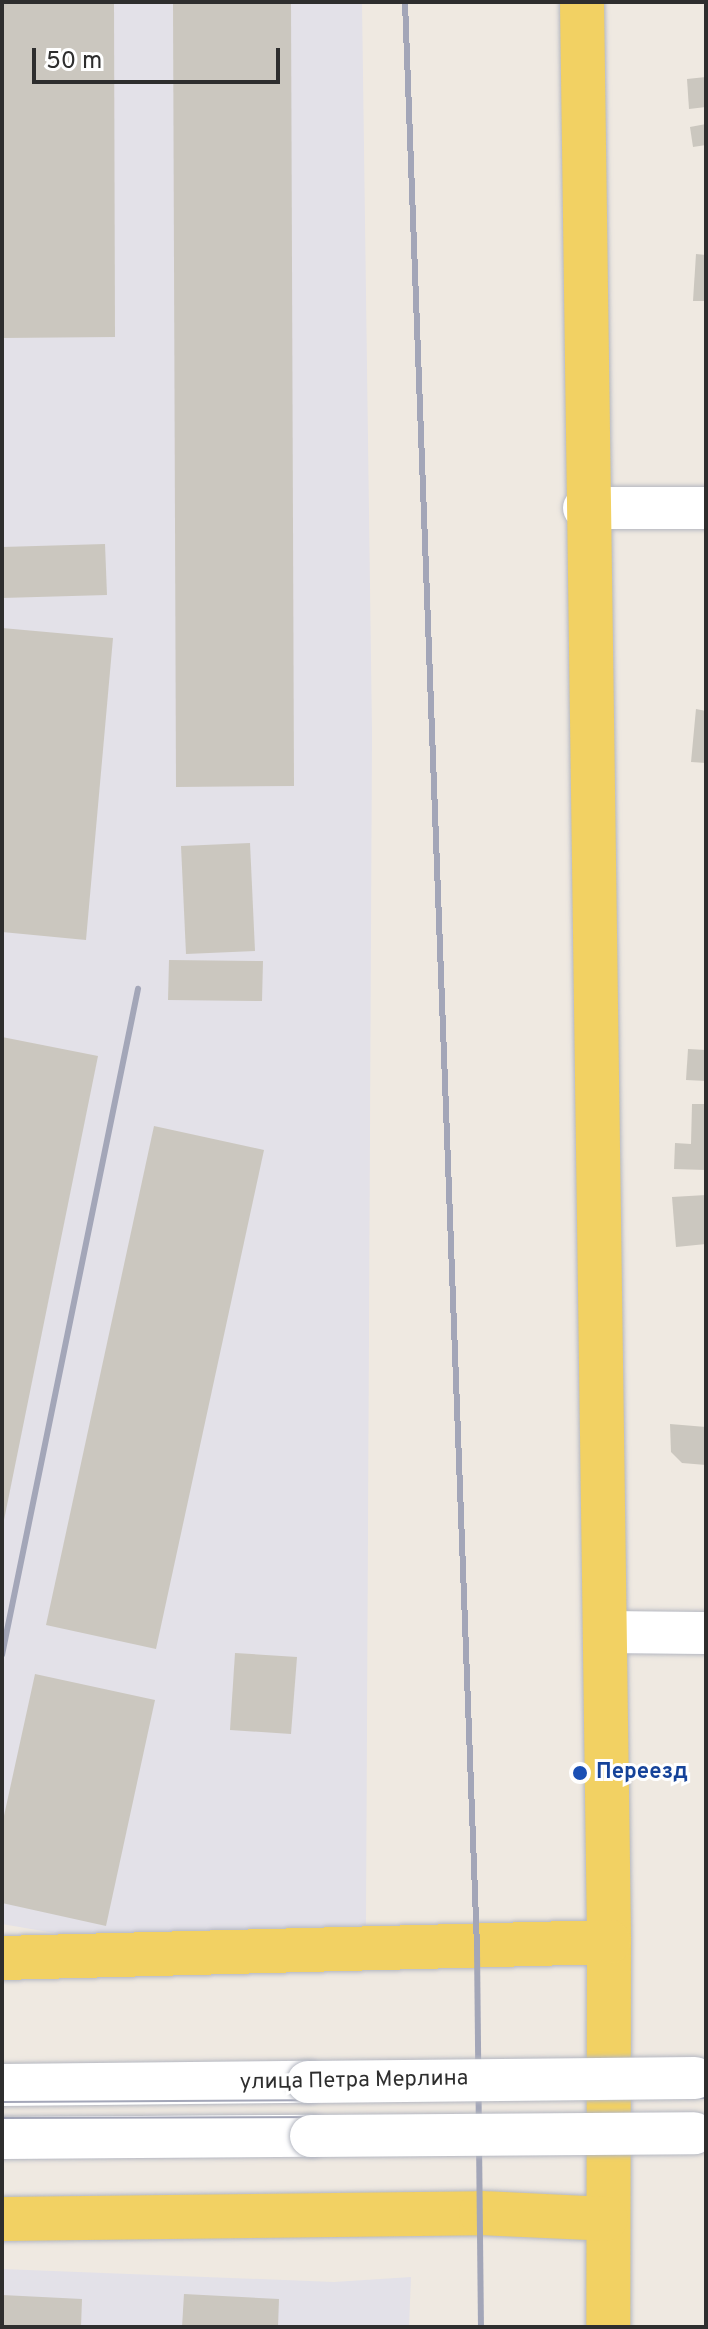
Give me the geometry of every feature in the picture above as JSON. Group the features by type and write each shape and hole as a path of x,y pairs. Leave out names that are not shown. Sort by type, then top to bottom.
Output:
{"main road":[{"path":"582,2 584,508 609,1942 608,2327"},
{"path":"2,1958 609,1942"},
{"path":"2,2219 481,2213 606,2219"}],"street":[{"path":"584,508 706,508"},
{"path":"604,1632 706,1633"},
{"name":"улица Петра Мерлина","path":"2,2085 700,2078"},
{"path":"2,2138 700,2133"}],"shaded area":[{"path":"2,2 362,2 372,733 366,1925 66,1935 2,1924"},
{"path":"2,2269 334,2282 411,2277 409,2327 2,2327"}],"building":[{"path":"2,2 114,2 115,337 2,338"},
{"path":"173,2 291,2 294,786 176,787"},
{"path":"706,77 706,107 689,109 687,79"},
{"path":"706,124 706,145 693,147 690,127"},
{"path":"696,254 706,255 706,301 693,301"},
{"path":"105,544 107,595 2,598 2,547"},
{"path":"2,628 113,638 86,940 2,932"},
{"path":"696,709 706,711 706,763 691,762"},
{"path":"250,843 255,951 186,954 181,846"},
{"path":"169,960 263,961 262,1001 168,1000"},
{"path":"2,1037 98,1056 3,1525 2,1525"},
{"path":"688,1049 706,1050 706,1081 686,1080"},
{"path":"692,1104 706,1104 706,1170 674,1169 675,1143 691,1144"},
{"path":"154,1126 264,1150 156,1649 46,1625"},
{"path":"706,1195 706,1244 676,1247 672,1197"},
{"path":"670,1424 706,1427 706,1465 682,1463 671,1452"},
{"path":"235,1653 297,1657 291,1734 230,1730"},
{"path":"35,1674 155,1700 106,1926 2,1903 2,1825"},
{"path":"184,2294 279,2299 278,2327 182,2327"},
{"path":"2,2295 82,2299 81,2327 2,2327"}],"tram line":[{"path":"2,2102 706,2098"},
{"path":"2,2118 706,2116"}],"railway":[{"path":"405,2 477,1948 481,2327"},
{"path":"2,1655 138,989"}],"place":[{"name":"Переезд","path":"580,1773"}]}
